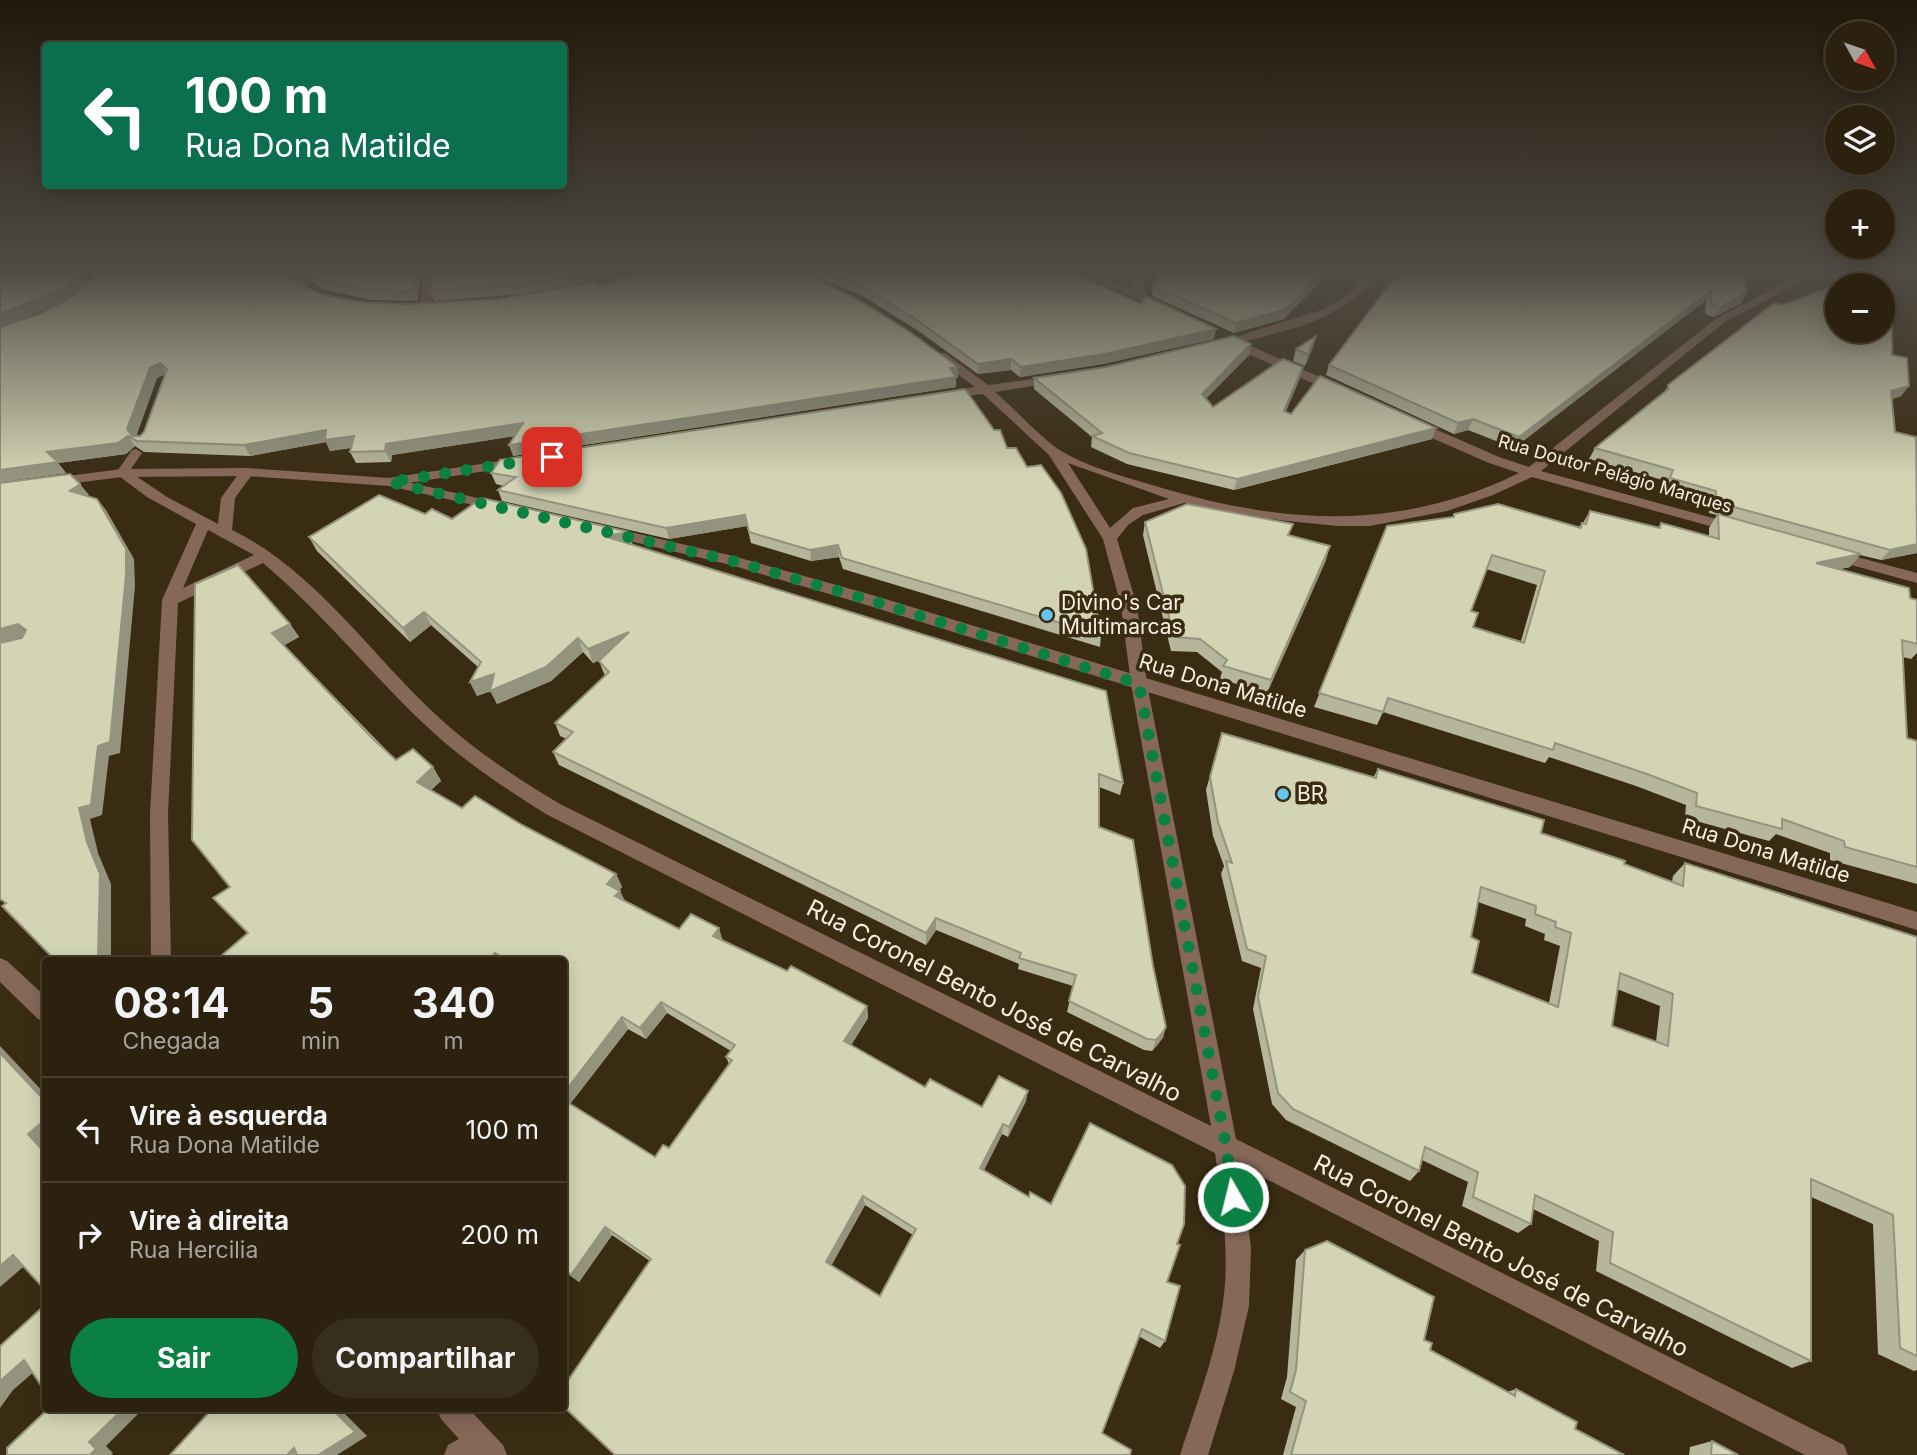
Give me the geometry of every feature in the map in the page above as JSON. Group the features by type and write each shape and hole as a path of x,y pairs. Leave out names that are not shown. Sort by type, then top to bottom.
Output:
{"street":[{"path":"1206,348 1234,340"},
{"path":"1054,452 1095,472 1188,501 1261,513 1349,522 1450,505 1504,487 1531,472 1696,340"},
{"path":"1230,341 1353,397"},
{"path":"926,345 985,389 1054,452 1110,539 1129,606 1139,684 1226,1146 1237,1222 1238,1284 1227,1349 1194,1455"},
{"path":"931,398 1068,377"},
{"name":"Rua Doutor Pelágio Marques","path":"1402,419 1494,460 1750,533"},
{"path":"389,482 538,459"},
{"path":"225,532 228,498 247,472"},
{"path":"41,483 122,473 247,472 389,482 521,511"},
{"name":"Rua Coronel Bento José de Carvalho","path":"122,473 140,486 265,556 307,594 429,719 498,776 553,809 1226,1146 1834,1455"},
{"path":"1110,539 1130,514 1154,505 1188,501"},
{"path":"161,957 159,814 170,600 204,522"},
{"name":"Rua Dona Matilde","path":"599,529 733,561 866,599 1917,921"},
{"path":"1816,551 1917,578"},
{"path":"170,600 265,556"},
{"path":"0,968 42,1008"},
{"path":"452,1412 477,1451"}],"lane":[{"path":"122,473 136,453"}],"building":[{"path":"0,340 921,340 958,367 950,368 956,377 509,445 523,423 386,444 385,451 350,452 354,436 325,440 326,430 244,445 137,441 128,436 118,443 47,452 58,462 0,470","holes":["160,363 167,369 144,432 140,436 132,436 127,429 150,368"]},
{"path":"945,340 1168,340 1105,354 1021,367 1011,359 978,364"},
{"path":"1218,340 1242,340 1251,344 1202,394 1213,407 1283,359 1303,367 1284,411 1291,414 1320,376 1436,428 1237,479 1129,453 1092,436 1102,433 1034,378 1106,367"},
{"path":"1310,340 1314,340 1308,355 1296,349"},
{"path":"1348,340 1646,340 1519,437 1473,419 1458,423 1329,365"},
{"path":"1726,340 1892,343 1892,355 1907,358 1909,386 1891,391 1895,432 1916,437 1917,544 1890,550 1716,502 1716,491 1670,478 1673,470 1595,448 1668,389 1668,385"},
{"path":"965,389 994,430 1000,430 1007,448 1016,448 1027,467 1041,465 1061,493 1086,549 1101,635 842,558 838,545 810,550 749,532 745,515 666,528 498,490 516,477 491,473 500,460"},
{"path":"70,474 80,484 70,491 97,499 126,549 126,575 110,742 98,746 91,805 79,808 87,842 100,874 98,957 52,957 2,906 6,903 0,899 0,643 22,638 26,630 18,624 0,629 0,483"},
{"path":"379,495 425,514 432,509 452,519 482,498 629,532 604,536 1106,691 1123,783 1099,774 1099,827 1133,840 1153,966 1166,1027 1163,1032 1156,1040 1147,1039 1069,1001 1076,975 1019,958 1021,953 936,918 926,933 553,752 573,732 555,723 609,672 599,661 629,632 588,649 578,638 546,667 490,691 494,674 470,682 481,662 424,612 403,628 309,537"},
{"path":"1187,504 1293,524 1288,535 1330,546 1271,680 1223,666 1227,660 1200,639 1174,637 1145,522"},
{"path":"1498,504 1581,528 1582,523 1586,524 1590,511 1660,528 1661,523 1719,539 1718,514 1861,554 1816,563 1909,588 1910,598 1917,600 1917,644 1902,640 1907,738 1917,741 1917,867 1845,847 1844,841 1782,819 1782,829 1696,806 1697,793 1555,743 1553,750 1388,698 1383,712 1319,693 1387,526 1454,517 1454,514","holes":["1492,555 1545,571 1524,643 1473,627 1478,613 1471,611"]},
{"path":"238,565 290,624 272,633 372,738 396,760 413,749 433,767 417,782 462,808 475,796 522,825 616,874 607,884 620,891 615,896 679,929 691,914 719,928 713,936 787,971 791,966 867,1006 844,1041 925,1087 930,1079 982,1107 999,1076 1028,1091 1009,1127 1003,1124 980,1168 1029,1197 1030,1192 1051,1204 1090,1123 1172,1165 1185,1186 1184,1224 1167,1282 1180,1286 1165,1341 1142,1329 1102,1433 1131,1450 1130,1455 615,1455 567,1410 567,1382 651,1259 605,1227 571,1275 567,1272 567,1102 655,1157 663,1145 669,1148 732,1060 726,1057 735,1045 661,1002 640,1028 622,1017 567,1089 567,957 502,957 495,953 491,957 220,957 248,933 213,898 230,887 192,840 195,584","holes":["863,1196 916,1229 880,1296 826,1262"]},
{"path":"1222,733 1376,778 1378,769 1544,820 1541,833 1625,861 1624,864 1683,886 1685,863 1917,937 1917,1356 1900,1348 1893,1215 1811,1179 1811,1361 1610,1263 1613,1232 1535,1195 1531,1224 1473,1197 1478,1172 1425,1147 1419,1171 1293,1109 1278,1093 1258,997 1266,956 1247,949 1226,861 1232,863 1218,822 1210,777","holes":["1481,887 1536,906 1535,914 1556,922 1555,927 1571,933 1558,1007 1472,973 1479,941 1471,937","1620,973 1673,994 1668,1046 1612,1026"]},
{"path":"0,1053 42,1098 42,1122 28,1134 42,1150 42,1287 13,1255 0,1266"},
{"path":"1327,1241 1434,1297 1424,1340 1432,1343 1430,1350 1515,1396 1516,1389 1577,1422 1575,1429 1624,1455 1291,1455 1306,1401 1290,1392 1296,1370 1305,1250"},
{"path":"42,1308 42,1387 24,1360 0,1381 0,1346"},
{"path":"45,1412 120,1412 89,1442 96,1449 90,1455 7,1455 7,1448"},
{"path":"209,1412 335,1412 355,1432 318,1455 297,1455 294,1448 287,1455 170,1455"},
{"path":"1712,1441 1738,1455 1711,1455"}],"place":[{"name":"Divino's Car Multimarcas","path":"1047,615"},
{"name":"BR","path":"1283,794"}],"route":[{"path":"552,457 389,482 733,561 866,599 1139,684 1226,1146 1233,1197"}]}
